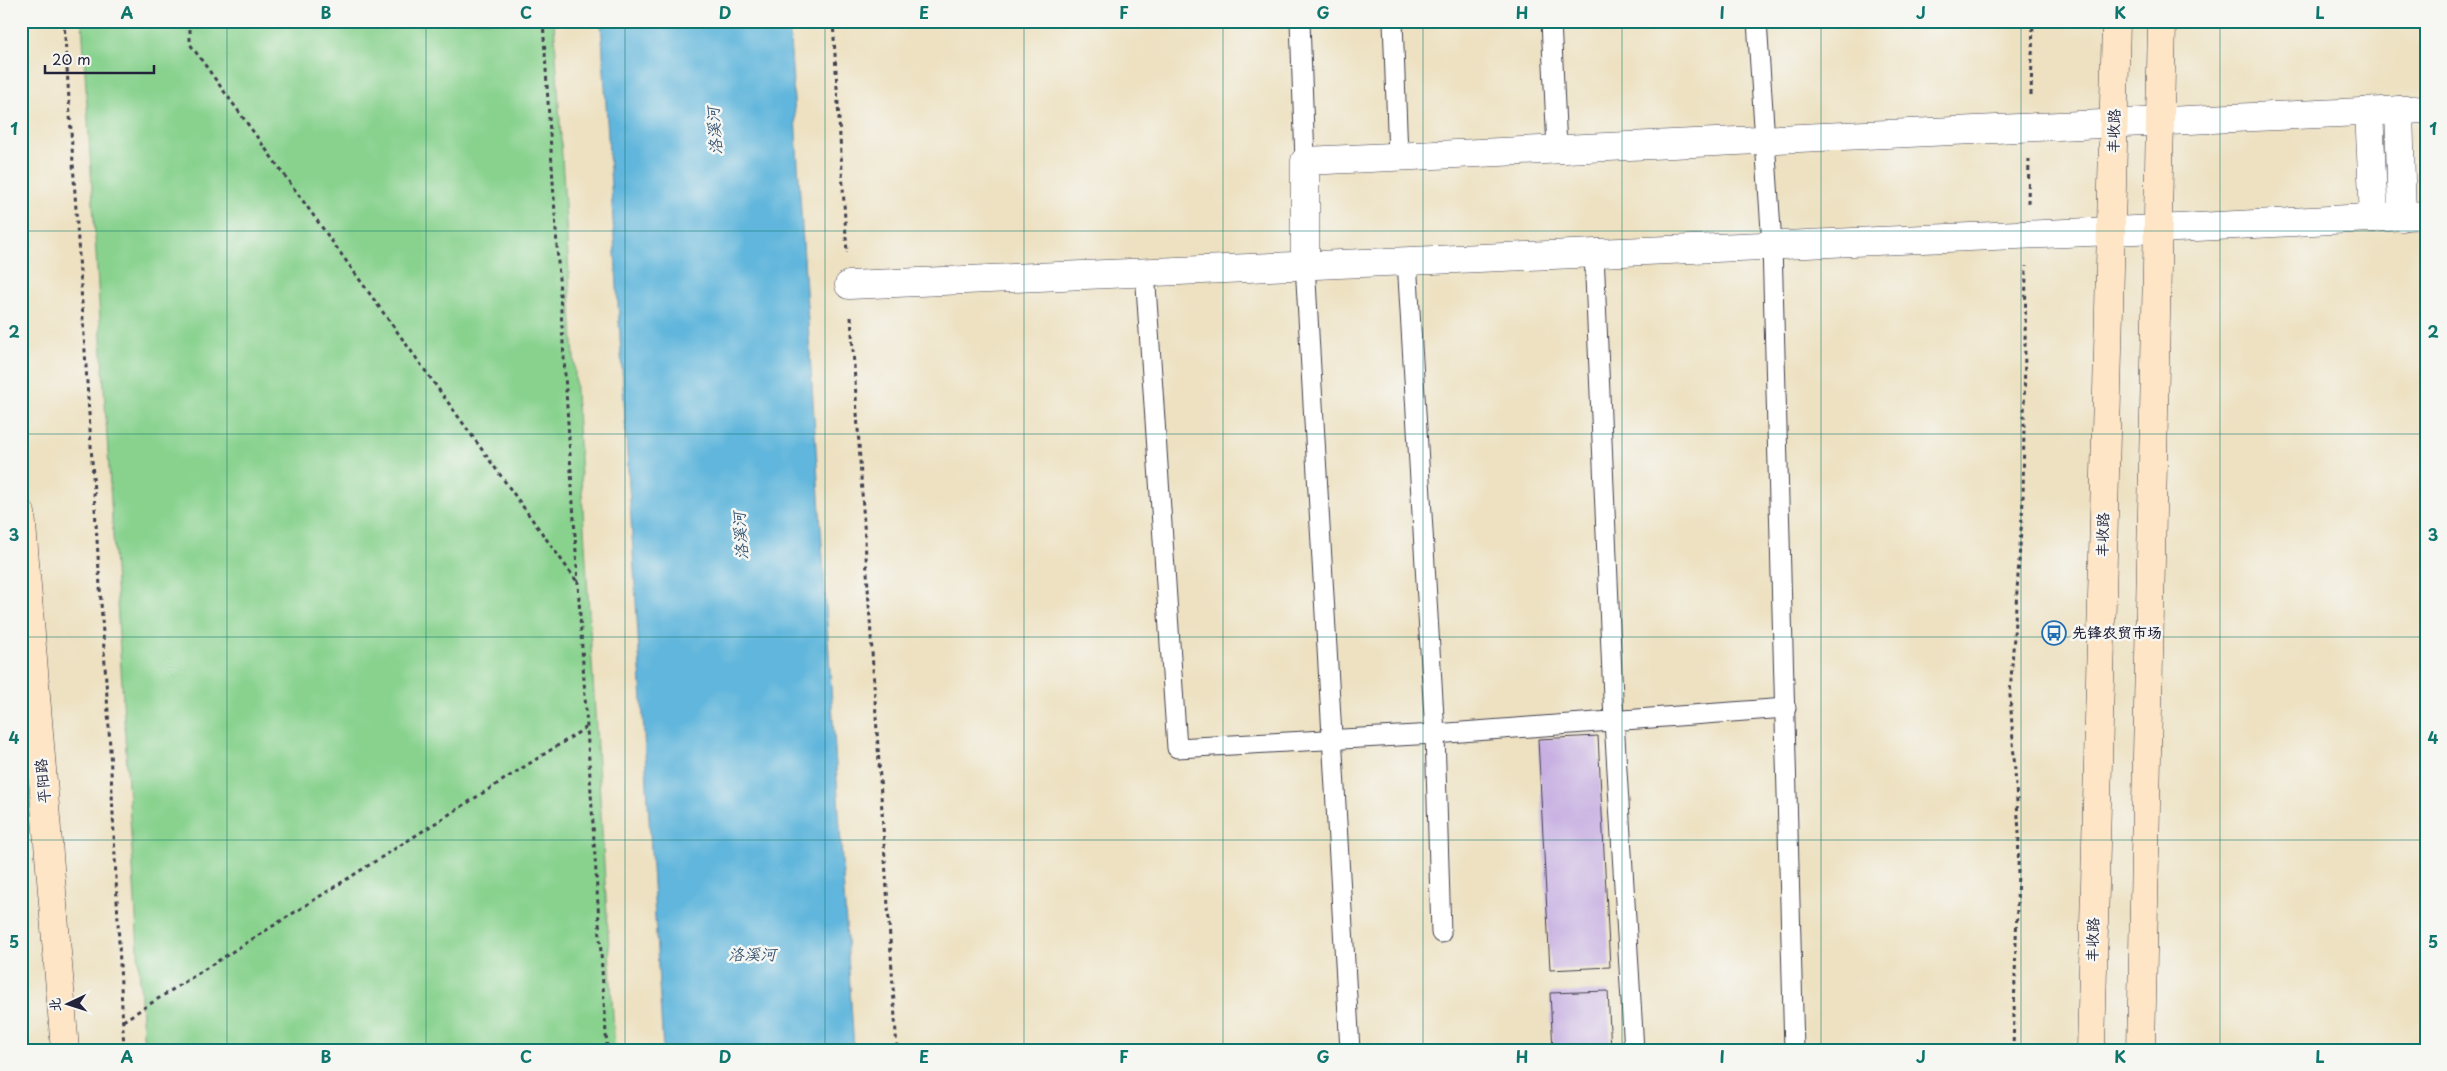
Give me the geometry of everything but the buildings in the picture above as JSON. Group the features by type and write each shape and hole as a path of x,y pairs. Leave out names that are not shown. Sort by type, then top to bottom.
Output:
{"main road":[{"name":"丰收路","path":"2091,1050 2116,21"},
{"path":"2141,1050 2162,21"},
{"name":"平阳路","path":"21,513 65,1050"}],"street":[{"path":"1305,264 1305,160 2426,109"},
{"path":"850,285 1305,264 2158,229 2414,216 2399,110"},
{"path":"2369,111 2374,218"}],"lane":[{"path":"1300,21 1305,160"},
{"path":"1393,21 1398,156"},
{"path":"1551,21 1557,149"},
{"path":"1757,21 1772,245 1794,1050"},
{"path":"1594,253 1614,721 1634,1050"},
{"path":"1407,260 1435,734 1441,933"},
{"path":"1305,264 1350,1050"},
{"path":"1145,271 1177,748 1435,734 1786,708"}],"path":[{"path":"64,21 109,728 124,1050"},
{"path":"190,21 190,44 578,583"},
{"path":"543,21 607,1050"},
{"path":"833,21 897,1050"},
{"path":"2013,1050 2019,833 2010,695 2024,501 2027,234 2033,21"},
{"path":"122,1021 586,726"}],"green space":[{"path":"82,21 554,21 615,1050 144,1050"}],"water":[{"name":"洛溪河","path":"601,21 789,21 854,1050 663,1050"}],"place":[{"name":"先锋农贸市场","path":"2054,633"}]}
